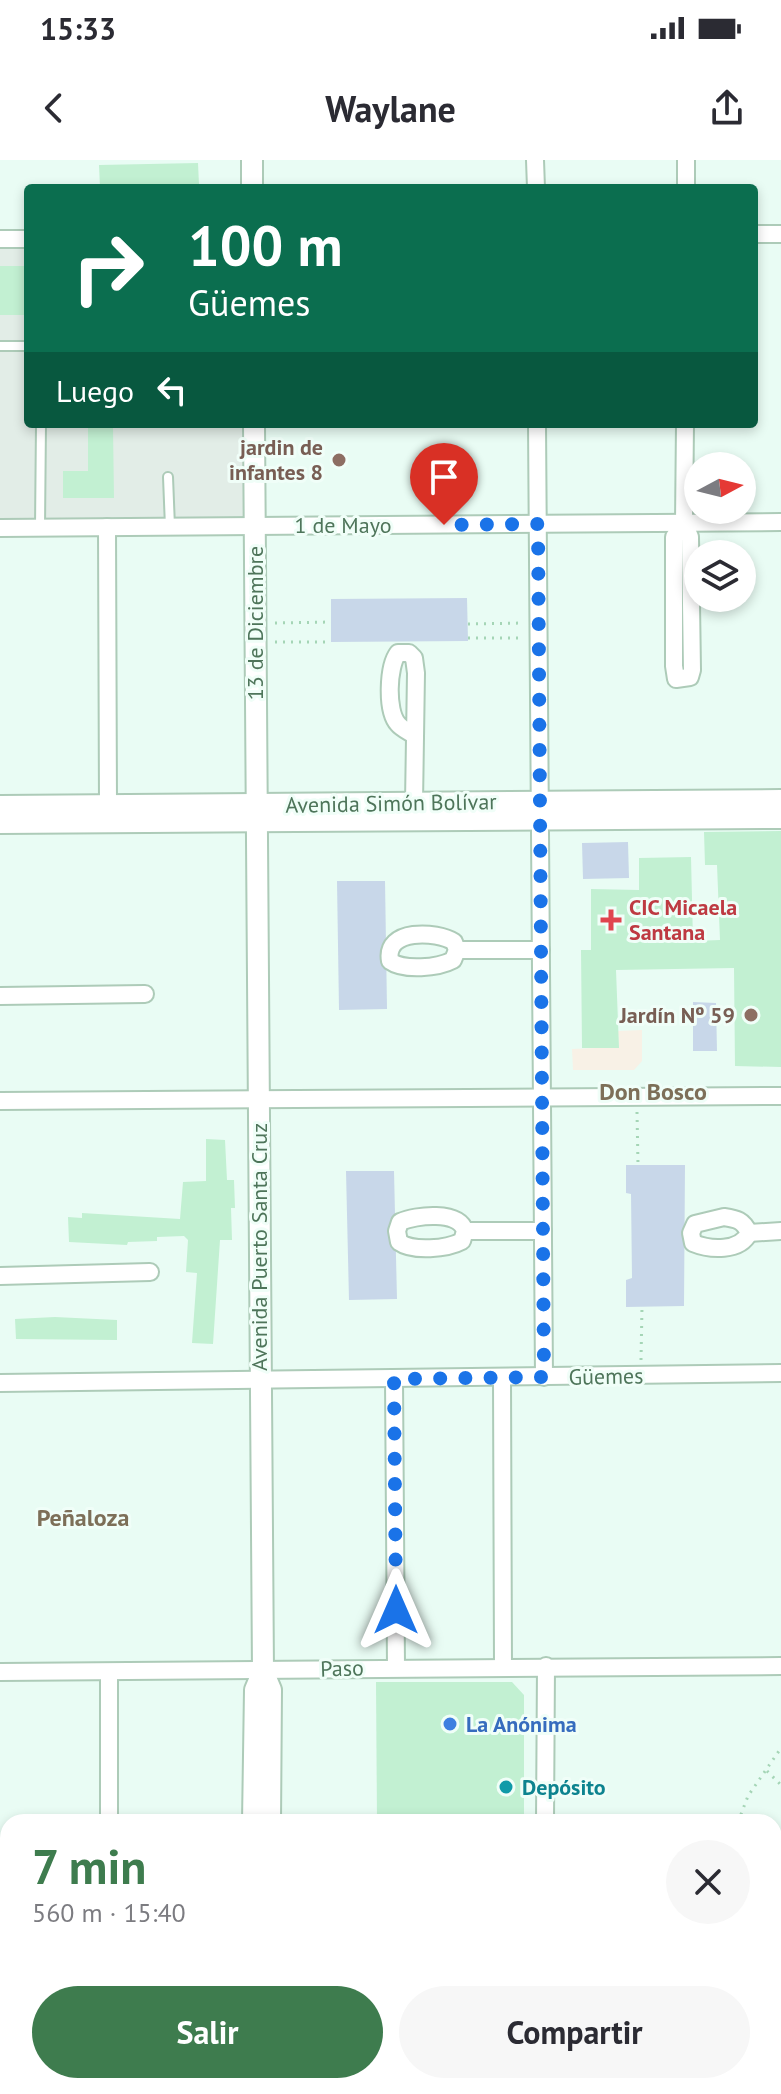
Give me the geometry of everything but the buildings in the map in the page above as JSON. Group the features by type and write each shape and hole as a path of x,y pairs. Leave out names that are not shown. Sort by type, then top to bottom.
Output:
{"street":[{"path":"252,160 252,184"},
{"path":"535,160 536,184"},
{"path":"686,160 686,184"},
{"path":"758,234 781,234"},
{"path":"0,239 24,239"},
{"name":"13 de Diciembre","path":"254,428 257,814"},
{"path":"537,428 544,1377"},
{"path":"685,428 685,452"},
{"name":"1 de Mayo","path":"756,522 781,522"},
{"path":"684,523 690,537 692,670 690,677 684,680 676,679 674,666 674,537 684,523"},
{"name":"1 de Mayo","path":"0,528 684,523"},
{"path":"107,527 108,806"},
{"path":"414,803 415,736"},
{"name":"Avenida Simón Bolívar","path":"0,823 257,814 540,811 781,800"},
{"name":"Avenida Simón Bolívar","path":"0,806 108,806 257,814 414,803 540,811 781,818"},
{"name":"Avenida Puerto Santa Cruz","path":"257,814 258,1381 263,1671 271,1690 270,1814"},
{"path":"457,950 541,950"},
{"path":"0,996 145,994"},
{"path":"0,1101 781,1096"},
{"path":"465,1231 543,1231"},
{"path":"749,1233 781,1231"},
{"path":"0,1276 150,1272"},
{"name":"Güemes","path":"0,1383 502,1379 781,1373"},
{"path":"394,1379 396,1667"},
{"path":"502,1379 503,1667"},
{"path":"545,1814 546,1666"},
{"name":"Paso","path":"0,1672 781,1666"},
{"name":"Avenida Puerto Santa Cruz","path":"253,1814 255,1690 263,1671"},
{"path":"109,1673 109,1814"}],"lane":[{"path":"0,346 24,346"},
{"path":"40,528 41,428"},
{"path":"168,477 170,527"}],"path":[{"path":"256,633 331,622"},
{"path":"468,624 539,630"},
{"path":"468,638 539,630"},
{"path":"256,633 331,642"},
{"path":"637,1097 638,1164"},
{"path":"641,1375 642,1307"},
{"path":"741,1814 748,1796 781,1748"},
{"path":"767,1771 781,1785"}],"shaded area":[{"path":"0,239 24,239 24,428 254,428 255,526 0,528"},
{"path":"467,598 468,641 331,642 331,599"},
{"path":"628,842 629,878 583,879 582,843"},
{"path":"337,881 385,881 387,1009 339,1010"},
{"path":"693,1002 716,1003 717,1051 693,1051"},
{"path":"642,1030 642,1061 634,1070 573,1070 572,1049 619,1047 618,1031"},
{"path":"626,1165 685,1165 684,1306 626,1307 626,1280 632,1278 631,1194 626,1193"},
{"path":"346,1171 394,1171 397,1299 349,1300"}],"place":[{"name":"jardin de infantes 8","path":"339,460"},
{"name":"CIC Micaela Santana","path":"611,920"},
{"name":"Jardín Nº 59","path":"751,1015"},
{"name":"La Anónima","path":"450,1724"},
{"name":"Depósito","path":"506,1787"}],"district":[{"name":"Don Bosco","path":"653,1091"},
{"name":"Peñaloza","path":"83,1517"}],"route":[{"path":"396,1610 394,1379 544,1377 538,524 444,525"}]}
